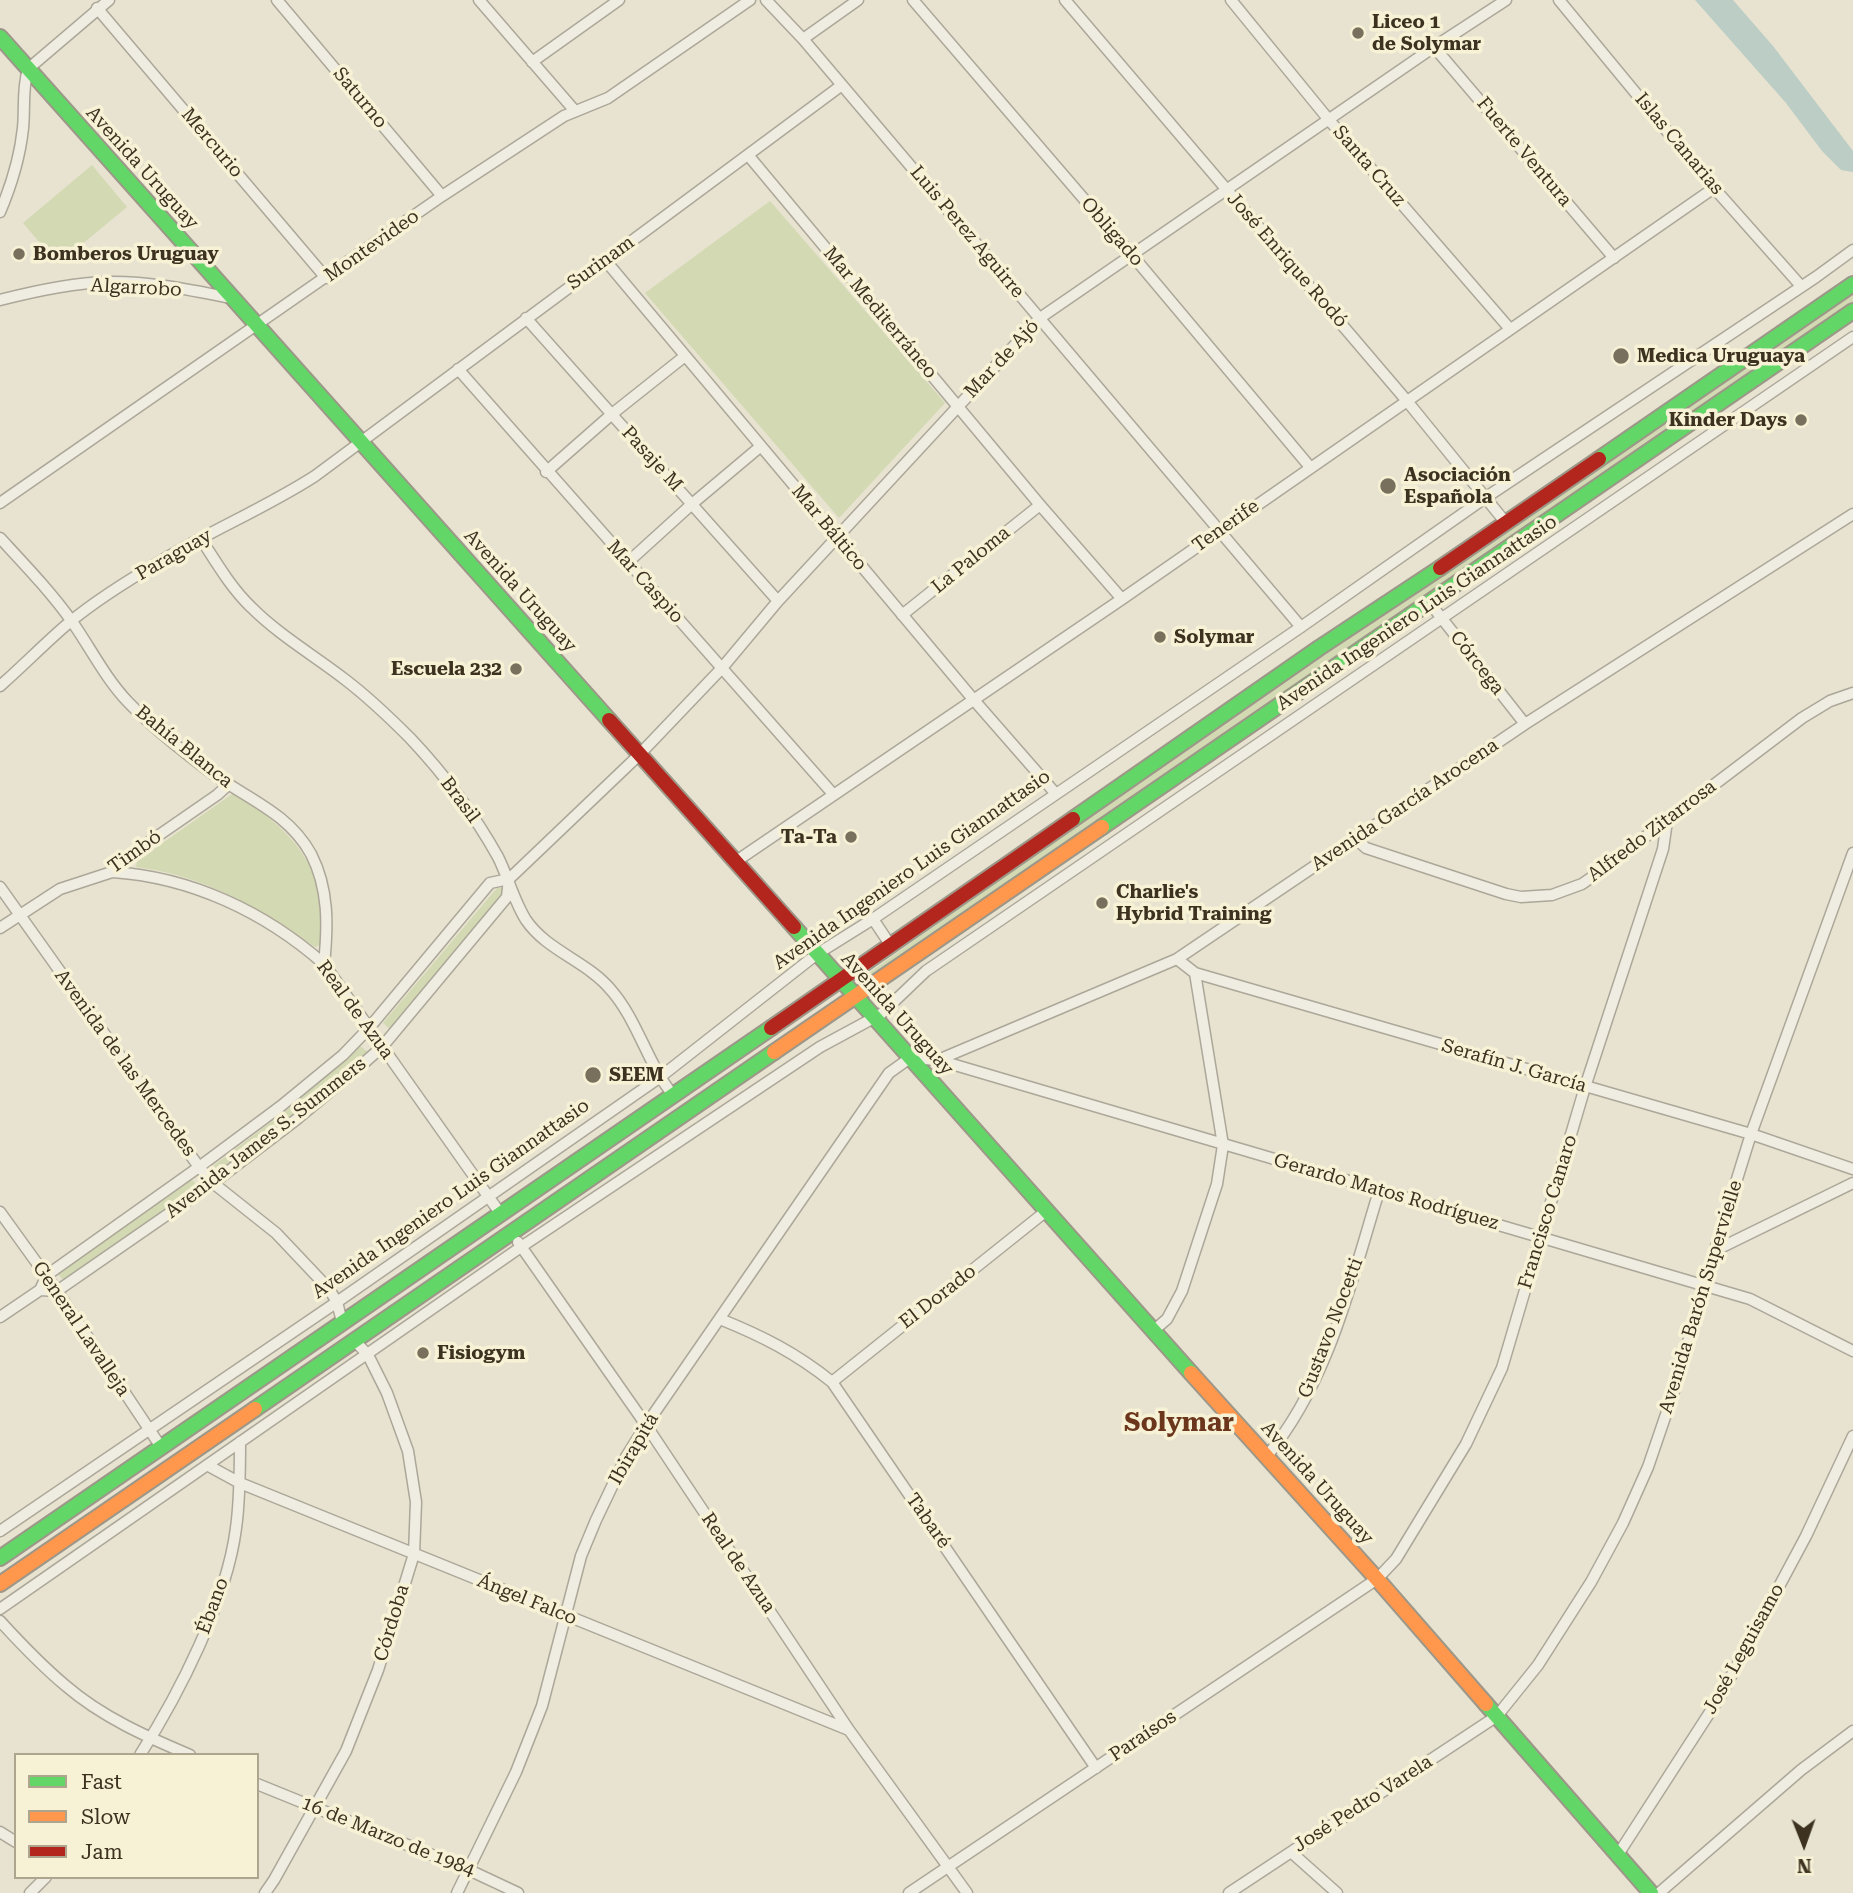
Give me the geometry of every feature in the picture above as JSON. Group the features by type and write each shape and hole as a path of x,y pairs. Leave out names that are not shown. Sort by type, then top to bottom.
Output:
{"main road":[{"name":"Avenida Uruguay","path":"0,37 1045,1212 1377,1579 1619,1853 1651,1893"},
{"name":"Avenida Ingeniero Luis Giannattasio","path":"0,1558 1853,284"},
{"name":"Avenida Ingeniero Luis Giannattasio","path":"0,1584 1853,311"}],"street":[{"path":"0,212 18,154 23,129 23,84 29,69 109,0"},
{"name":"Saturno","path":"277,0 442,197"},
{"path":"479,0 575,111"},
{"path":"532,62 619,0"},
{"name":"Montevideo","path":"0,503 442,197 564,116 608,98 750,0"},
{"name":"Luis Perez Aguirre","path":"766,0 803,39 1301,627"},
{"path":"803,39 858,0"},
{"name":"Obligado","path":"912,0 1310,467"},
{"name":"José Enrique Rodó","path":"1065,0 1408,401 1506,523"},
{"name":"Santa Cruz","path":"1231,0 1329,120 1510,329"},
{"name":"Mar de Ajó","path":"639,755 722,668 778,601 1040,318 1506,0"},
{"name":"Islas Canarias","path":"1559,0 1714,188 1801,286"},
{"name":"Mercurio","path":"97,8 326,278"},
{"name":"Fuerte Ventura","path":"1434,47 1614,258"},
{"name":"Surinam","path":"361,442 842,86"},
{"name":"Mar Mediterráneo","path":"748,155 1040,505 1122,599"},
{"name":"Tenerife","path":"736,862 1122,599 1714,188"},
{"name":"Avenida Ingeniero Luis Giannattasio","path":"0,1531 337,1302 659,1078 817,954 873,919 1485,498 1853,250"},
{"name":"Mar Báltico","path":"605,260 902,615 1056,794"},
{"name":"Algarrobo","path":"0,300 65,286 108,282 231,298"},
{"name":"Pasaje M","path":"526,318 778,601"},
{"name":"Avenida Ingeniero Luis Giannattasio","path":"0,1609 521,1247 820,1047 874,1018 926,971 1853,337"},
{"path":"546,472 612,414 685,356"},
{"name":"Mar Caspio","path":"458,369 546,472 833,794"},
{"name":"Paraguay","path":"0,686 72,621 122,585 201,539 285,496 361,442"},
{"path":"627,563 761,446"},
{"name":"La Paloma","path":"902,615 1040,505"},
{"name":"Avenida García Arocena","path":"938,1059 1177,959 1525,724 1853,514"},
{"name":"Bahía Blanca","path":"0,538 72,621 126,700 155,727 228,785 267,806 294,831 311,854 323,886 327,915 324,964"},
{"name":"Brasil","path":"201,539 248,605 271,626 349,682 409,737 475,817 509,879 524,916 534,930 590,970 610,988 624,1006 659,1078 673,1095"},
{"name":"Córcega","path":"1429,602 1525,724"},
{"name":"Alfredo Zitarrosa","path":"1354,838 1366,848 1381,854 1506,894 1536,897 1552,895 1582,884 1802,718 1830,701 1853,693"},
{"name":"Avenida James S. Summers","path":"40,1290 47,1275 200,1167 343,1055 369,1028 490,883 509,879 639,755"},
{"name":"Timbó","path":"0,928 60,889 112,872 123,860 228,785"},
{"name":"Francisco Canaro","path":"1377,1579 1396,1559 1466,1444 1502,1368 1585,1087 1663,849 1667,821"},
{"name":"Avenida Barón Supervielle","path":"1497,1716 1538,1665 1591,1582 1623,1523 1648,1467 1675,1388 1751,1134 1853,853"},
{"name":"Real de Azua","path":"112,872 140,873 173,880 210,894 275,927 301,944 324,964 500,1213"},
{"name":"Avenida James S. Summers","path":"57,1291 213,1183 297,1119 383,1047 507,897 509,879"},
{"name":"Avenida de las Mercedes","path":"0,887 200,1167 213,1183 276,1233 329,1289 337,1302 342,1322"},
{"path":"873,919 891,946"},
{"name":"Serafín J. García","path":"1177,959 1195,973 1751,1134 1853,1169"},
{"path":"1153,1331 1167,1319 1182,1292 1217,1184 1223,1145 1195,973"},
{"name":"Gerardo Matos Rodríguez","path":"910,1058 938,1059 1750,1299 1853,1350"},
{"name":"Ibirapitá","path":"457,1893 516,1772 542,1706 581,1556 626,1457 889,1073 910,1058"},
{"path":"1716,1250 1853,1183"},
{"name":"Gustavo Nocetti","path":"1267,1456 1282,1439 1310,1394 1341,1313 1379,1191"},
{"name":"General Lavalleja","path":"0,1212 47,1275 161,1447"},
{"name":"El Dorado","path":"832,1382 1045,1212"},
{"name":"Real de Azua","path":"511,1232 646,1425 849,1730 967,1893"},
{"path":"0,1317 40,1290 57,1291"},
{"name":"Tabaré","path":"720,1319 760,1335 803,1359 832,1382 1096,1768"},
{"name":"Córdoba","path":"265,1893 346,1751 378,1670 414,1555 416,1502 408,1451 387,1393 368,1354 355,1341"},
{"name":"José Leguisamo","path":"1619,1853 1721,1695 1805,1536 1853,1436"},
{"name":"Ébano","path":"141,1753 187,1673 214,1607 236,1530 240,1443"},
{"name":"Ángel Falco","path":"207,1465 240,1483 414,1555 849,1730"},
{"name":"Paraísos","path":"909,1893 1377,1579"},
{"path":"0,1621 68,1688 101,1711 150,1738 185,1753"},
{"name":"José Pedro Varela","path":"1228,1893 1497,1716"},
{"path":"1659,1893 1801,1770 1853,1731"},
{"name":"16 de Marzo de 1984","path":"259,1785 469,1870 518,1893"},
{"path":"1291,1852 1337,1893"},
{"path":"30,1893 44,1879"}],"green space":[{"path":"92,165 127,207 58,264 23,223"},
{"path":"770,201 945,403 839,518 645,293"},
{"path":"1853,292 1853,303 866,981 863,977 1089,816"},
{"path":"235,792 275,824 303,854 319,892 323,944 315,947 274,919 207,885 184,877 136,867 137,861"},
{"path":"497,888 502,888 502,894 390,1029 383,1023"},
{"path":"360,1046 368,1052 290,1118 215,1176 209,1169 283,1113"},
{"path":"191,1179 200,1187 64,1281 58,1274"}],"shaded area":[{"path":"1695,0 1733,0 1773,46 1853,151 1853,172 1841,170 1822,151 1786,103"}],"traffic: fast":[{"path":"0,37 609,720"},
{"path":"1599,459 1853,284"},
{"path":"1102,827 1853,311"},
{"path":"1073,819 1319,648 1440,568"},
{"path":"794,927 1191,1373"},
{"path":"0,1558 771,1028"},
{"path":"255,1409 774,1052"},
{"path":"1486,1704 1651,1893"}],"traffic: slow":[{"path":"774,1052 1102,827"},
{"path":"1191,1373 1486,1704"},
{"path":"0,1584 255,1409"}],"traffic: jam":[{"path":"1440,568 1599,459"},
{"path":"609,720 794,927"},
{"path":"771,1028 1073,819"}],"place":[{"name":"Liceo 1 de Solymar","path":"1358,33"},
{"name":"Bomberos Uruguay","path":"19,254"},
{"name":"Medica Uruguaya","path":"1621,356"},
{"name":"Kinder Days","path":"1801,420"},
{"name":"Asociación Española","path":"1388,486"},
{"name":"Solymar","path":"1160,637"},
{"name":"Escuela 232","path":"516,669"},
{"name":"Ta-Ta","path":"851,837"},
{"name":"Charlie's Hybrid Training","path":"1102,903"},
{"name":"SEEM","path":"593,1075"},
{"name":"Fisiogym","path":"423,1353"}],"district":[{"name":"Solymar","path":"1179,1423"}]}
